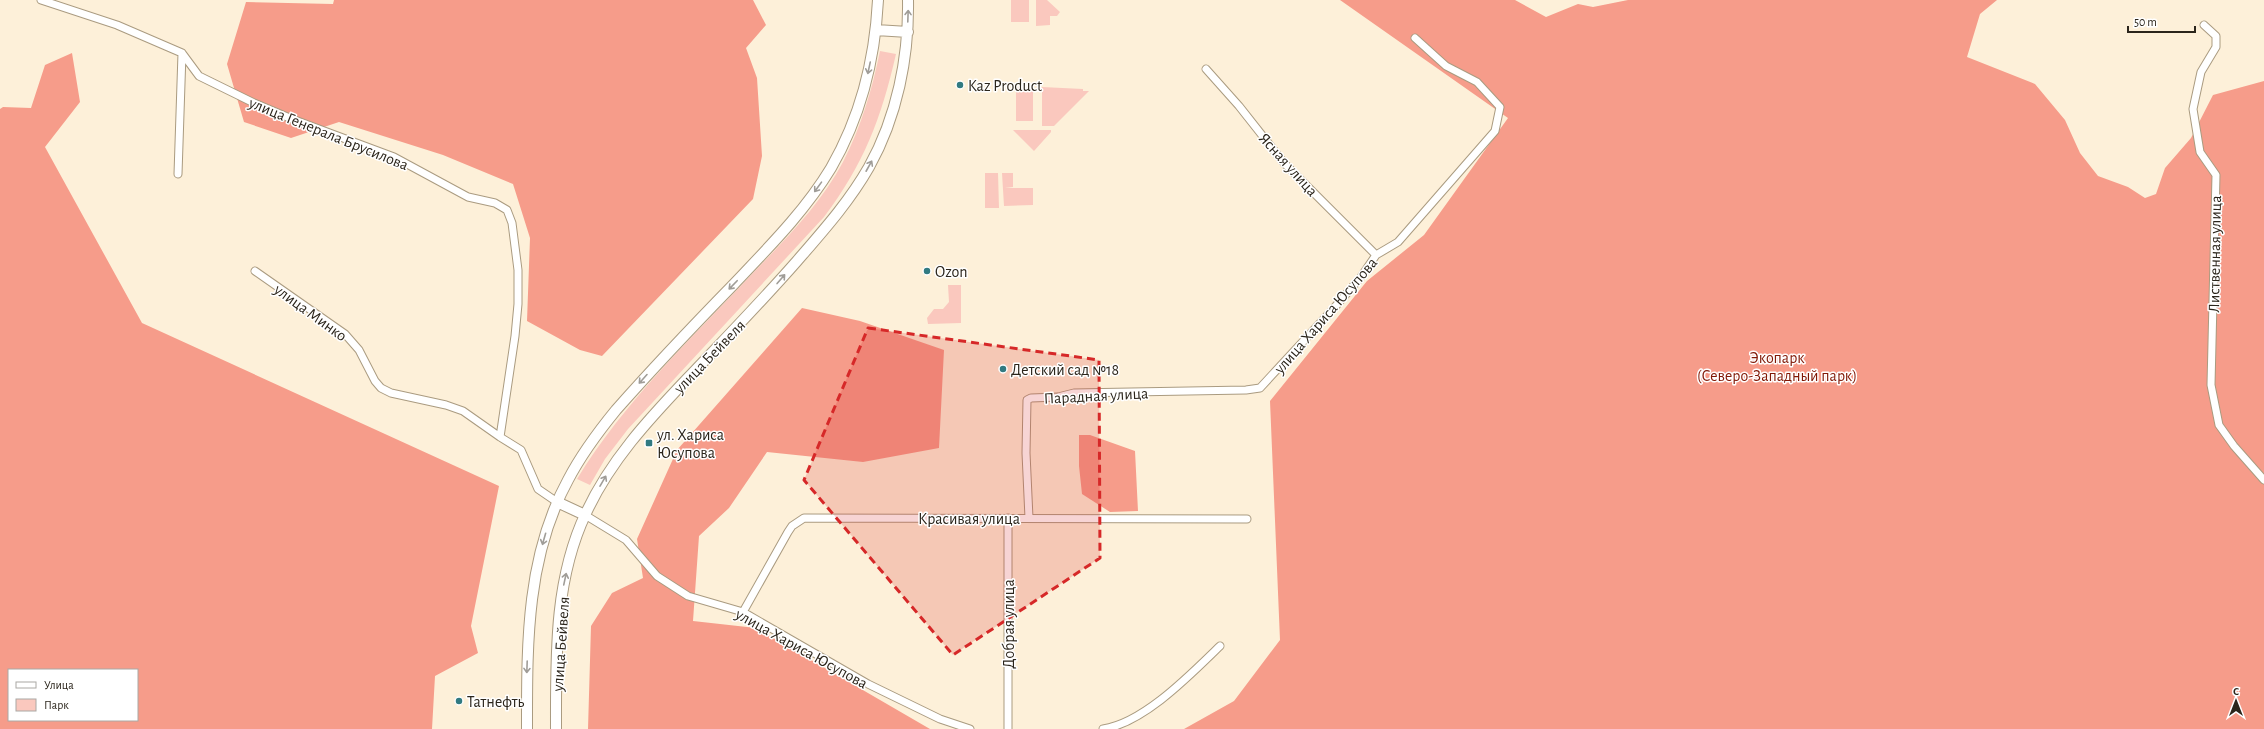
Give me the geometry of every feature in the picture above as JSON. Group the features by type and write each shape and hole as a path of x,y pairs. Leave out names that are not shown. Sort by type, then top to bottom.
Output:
{"main road":[{"name":"улица Бейвеля","path":"527,729 528,639 533,591 538,557 557,502 578,461 616,410 784,231 821,184 840,151 856,116 870,68 876,30 878,0"},
{"name":"улица Бейвеля","path":"556,729 559,614 571,556 585,515 607,473 647,421 772,290 834,219 853,193 870,165 886,127 904,64 908,32 908,0"},
{"path":"876,30 908,32"},
{"path":"557,502 585,515"}],"street":[{"path":"40,0 117,25 182,53 178,174"},
{"name":"Лиственная улица","path":"2204,25 2216,36 2216,47 2201,72 2193,109 2200,152 2216,175 2211,385 2219,425 2234,446 2264,480"},
{"name":"улица Хариса Юсупова","path":"1260,388 1338,303 1360,277 1376,254 1398,242 1495,131 1500,107 1477,82 1446,66 1415,38"},
{"name":"улица Генерала Брусилова","path":"182,53 199,76 254,103 292,119 394,157 468,197 495,203 507,210 512,223 518,270 518,304 515,336 500,437"},
{"name":"Ясная улица","path":"1206,70 1239,106 1284,164 1376,254"},
{"name":"улица Минко","path":"255,271 345,334 359,350 375,381 381,388 391,394 446,405 462,411 500,437"},
{"name":"Парадная улица","path":"1029,518 1026,404 1031,398 1058,397 1074,394 1246,390 1260,388"},
{"path":"500,437 521,450 538,489 557,502"},
{"name":"улица Хариса Юсупова","path":"585,515 626,540 657,576 688,596 743,612 868,684 940,719 970,729"},
{"name":"Красивая улица","path":"743,612 788,532 792,526 804,518 1247,519"},
{"name":"Добрая улица","path":"1008,518 1008,729"},
{"path":"1103,729 1130,720 1174,689 1220,646"}],"highlighted area":[{"path":"868,328 1099,360 1100,558 953,655 804,480"}],"green space":[{"path":"334,0 753,0 766,25 746,48 757,78 762,156 753,199 602,356 580,350 527,321 530,238 513,184 443,155 339,122 291,138 244,122 227,64 246,2 333,4"},
{"path":"1011,0 1029,0 1029,22 1011,22"},
{"path":"1036,0 1047,0 1060,12 1057,16 1050,16 1050,25 1036,26"},
{"name":"Экопарк (Северо-Западный парк)","path":"1340,0 1515,0 1546,17 1578,4 1593,7 1628,0 1997,0 1980,14 1967,57 2035,84 2065,120 2080,153 2098,176 2128,187 2145,198 2156,194 2165,168 2191,138 2213,95 2264,81 2264,729 1184,729 1234,701 1280,640 1270,401 1367,281 1424,235 1508,118"},
{"path":"880,51 896,54 877,120 850,178 824,217 628,429 605,459 590,485 577,479 615,424 659,372 801,222 824,193 843,162 861,122 870,94"},
{"path":"72,53 80,102 45,147 142,323 499,486 471,626 478,653 435,676 432,729 0,729 0,109 3,107 31,108 45,65"},
{"path":"1016,87 1033,87 1033,121 1016,121"},
{"path":"1042,87 1083,89 1083,91 1089,91 1054,126 1042,126"},
{"path":"1013,130 1051,130 1051,132 1034,151"},
{"path":"985,173 998,173 999,208 985,208"},
{"path":"1002,173 1013,173 1013,187 1005,188 1033,188 1033,205 1004,206"},
{"path":"948,285 961,285 961,323 928,324 927,318 934,309 943,309 949,302"},
{"path":"802,308 860,321 944,350 939,448 863,462 767,452 729,508 699,536 693,621 756,628 930,729 588,729 591,626 612,593 643,578 637,539 677,450"},
{"path":"1079,435 1090,435 1135,451 1138,511 1110,512 1082,494 1079,466"}],"place":[{"name":"Kaz Product","path":"960,85"},
{"name":"Ozon","path":"927,271"},
{"name":"Детский сaд №18","path":"1003,369"},
{"name":"ул. Хариса Юсупова","path":"649,443"},
{"name":"Татнефть","path":"459,701"}]}
